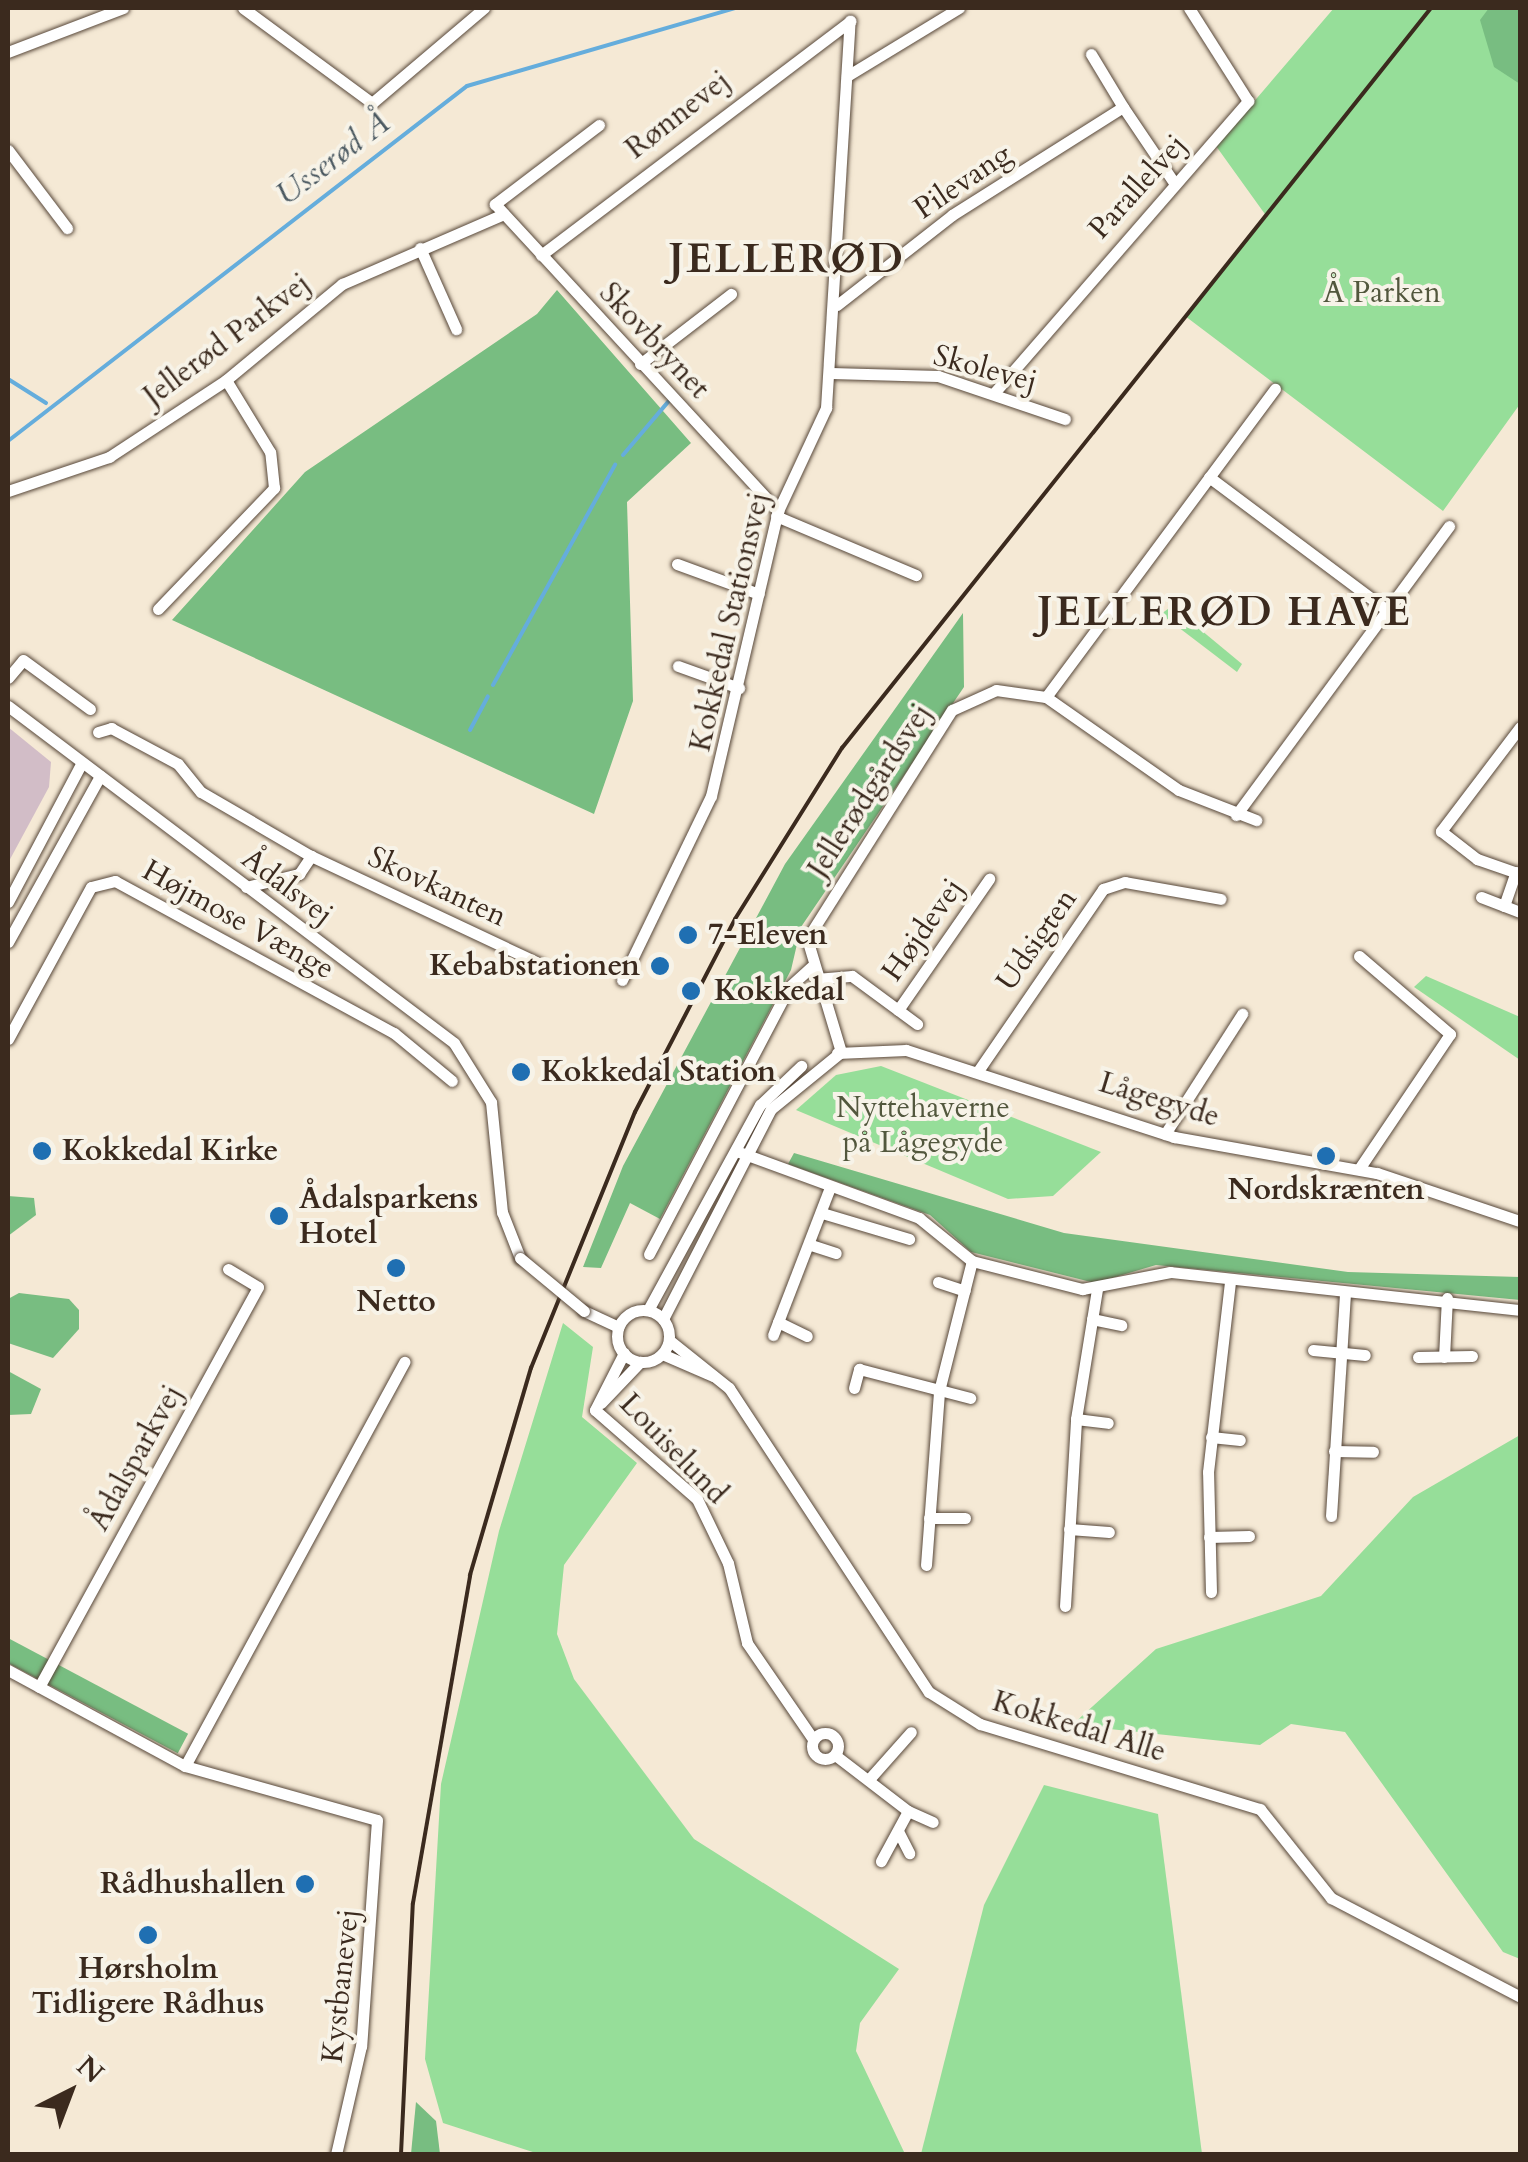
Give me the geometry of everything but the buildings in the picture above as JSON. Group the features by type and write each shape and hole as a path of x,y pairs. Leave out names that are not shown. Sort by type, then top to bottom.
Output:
{"street":[{"path":"8,52 123,8"},
{"path":"243,8 372,102 484,8"},
{"path":"847,76 959,8"},
{"name":"Parallelvej","path":"994,392 1248,100 1189,8"},
{"name":"Kokkedal Stationsvej","path":"622,980 711,796 777,513 821,423 831,373 836,305 850,21"},
{"name":"Rønnevej","path":"541,255 850,21"},
{"path":"1091,54 1175,184"},
{"name":"Pilevang","path":"836,305 952,215 1123,108"},
{"name":"Jellerød Parkvej","path":"8,492 109,457 226,380 342,284 500,209 599,125"},
{"path":"8,150 66,228"},
{"name":"Skovbrynet","path":"500,209 777,513"},
{"path":"420,248 456,329"},
{"path":"640,364 731,294"},
{"name":"Skolevej","path":"831,373 938,376 1065,418"},
{"path":"158,609 274,488 270,452 226,380"},
{"path":"1046,697 1275,389"},
{"path":"1209,477 1387,610"},
{"path":"777,513 916,574"},
{"path":"1236,815 1449,526"},
{"path":"676,564 759,594"},
{"path":"8,678 22,660 90,710"},
{"path":"678,666 739,688"},
{"name":"Jellerødgårdsvej","path":"841,1052 814,973 810,930 952,710 996,690 1046,697 1179,790 1256,820"},
{"name":"Ådalsvej","path":"8,706 454,1043 482,1079 494,1137 502,1212 520,1258 584,1312 619,1326"},
{"path":"1504,906 1518,873 1441,830 1520,727"},
{"name":"Skovkanten","path":"98,732 112,728 178,764 201,792 311,856 541,964"},
{"path":"8,902 82,762"},
{"path":"8,942 100,776"},
{"path":"246,887 299,874 311,856"},
{"name":"Højdevej","path":"898,1010 990,879"},
{"name":"Højmose Vænge","path":"8,1040 91,888 116,881 394,1033 452,1081"},
{"name":"Udsigten","path":"978,1071 1103,889 1125,882 1221,899"},
{"path":"1481,897 1520,912"},
{"path":"1359,956 1450,1034 1359,1170"},
{"path":"649,1254 789,986 814,973 852,976 916,1024"},
{"path":"1165,1134 1242,1014"},
{"name":"Lågegyde","path":"664,1320 772,1090 825,1055 841,1052 892,1047 978,1071 1165,1134 1359,1170 1520,1221"},
{"name":"Lågegyde","path":"648,1310 741,1153 789,1086 841,1052"},
{"path":"741,1153 919,1218 972,1261 1097,1290 1155,1272 1344,1293 1447,1298 1520,1310"},
{"path":"772,1335 811,1245 830,1187"},
{"path":"822,1213 909,1240"},
{"path":"811,1245 836,1254"},
{"path":"926,1566 939,1392 972,1261"},
{"name":"Ådalsparkvej","path":"39,1687 258,1288 228,1269"},
{"path":"1210,1592 1210,1437 1230,1281"},
{"path":"938,1282 964,1290"},
{"path":"1065,1606 1076,1418 1097,1290"},
{"path":"1330,1516 1344,1293"},
{"path":"1444,1358 1447,1298"},
{"path":"648,1310 664,1320 669,1340 662,1354 640,1362 624,1353 619,1326 648,1310"},
{"path":"1092,1320 1121,1325"},
{"path":"778,1322 807,1336"},
{"name":"Kokkedal Alle","path":"669,1340 725,1383 930,1692 980,1724 1260,1810 1353,1914 1520,1997"},
{"path":"1312,1350 1365,1355"},
{"name":"Louiselund","path":"598,1407 624,1353"},
{"path":"662,1354 725,1383"},
{"path":"1418,1357 1472,1356"},
{"path":"8,1670 185,1766 404,1362"},
{"name":"Louiselund","path":"598,1407 640,1362"},
{"path":"854,1388 859,1369 970,1398"},
{"name":"Louiselund","path":"598,1407 696,1500 728,1564 747,1643 814,1739"},
{"path":"1076,1418 1108,1424"},
{"path":"1210,1437 1240,1440"},
{"path":"1334,1451 1373,1452"},
{"path":"929,1518 965,1518"},
{"path":"1068,1529 1109,1532"},
{"path":"1209,1537 1249,1536"},
{"path":"871,1777 911,1732"},
{"path":"835,1755 832,1735 814,1739 815,1756 835,1755 871,1777 908,1811 933,1822"},
{"name":"Kystbanevej","path":"185,1766 377,1820 361,2046 336,2154"},
{"path":"882,1861 908,1811"},
{"path":"898,1831 910,1853"}],"shaded area":[{"path":"8,727 51,762 49,787 8,863"}],"green space":[{"name":"Å Parken","path":"1334,8 1520,8 1520,404 1443,511 1185,316 1267,217 1216,146"},
{"path":"1489,8 1520,8 1520,84 1494,67 1480,20"},
{"path":"557,290 691,443 627,502 633,701 594,814 172,620 305,472 537,314"},
{"path":"1172,606 1242,664 1237,672 1161,614"},
{"path":"963,613 964,687 801,927 791,970 660,1219 630,1203 601,1268 583,1267 623,1166 785,864"},
{"path":"1426,976 1520,1017 1520,1060 1414,987"},
{"name":"Nyttehaverne på Lågegyde","path":"881,1066 1101,1152 1053,1196 1008,1199 796,1110 836,1075"},
{"path":"794,1153 1064,1233 1348,1272 1520,1277 1520,1300 1156,1265 1095,1283 971,1252 930,1215 788,1164"},
{"path":"8,1196 34,1198 36,1215 8,1236"},
{"path":"19,1293 69,1299 79,1310 79,1329 53,1358 8,1343 8,1299"},
{"path":"563,1323 593,1347 582,1417 637,1463 564,1565 557,1634 574,1679 694,1839 899,1969 860,2023 856,2051 905,2154 539,2154 443,2123 425,2059 441,1784 499,1531"},
{"path":"8,1371 41,1389 31,1414 8,1415"},
{"path":"1520,1435 1520,1959 1503,1952 1345,1732 1291,1724 1260,1745 1072,1725 1156,1649 1321,1596 1413,1497"},
{"path":"8,1638 188,1734 178,1753 8,1663"},
{"path":"1044,1785 1158,1814 1202,2154 921,2154 984,1905"},
{"path":"416,2102 436,2121 440,2154 411,2154"}],"waterway":[{"name":"Usserød Å","path":"8,441 467,86 735,8"},
{"path":"8,379 46,403"},
{"path":"623,455 668,402"},
{"path":"493,685 615,465"},
{"path":"470,730 488,696"}],"railway":[{"path":"401,2154 413,1903 470,1575 531,1368 635,1112 735,919 842,748 1431,8"}],"place":[{"name":"7-Eleven","path":"688,935"},
{"name":"Kebabstationen","path":"660,966"},
{"name":"Kokkedal","path":"691,991"},
{"name":"Kokkedal Station","path":"521,1072"},
{"name":"Kokkedal Kirke","path":"42,1151"},
{"name":"Nordskrænten","path":"1326,1156"},
{"name":"Ådalsparkens Hotel","path":"279,1216"},
{"name":"Netto","path":"396,1268"},
{"name":"Rådhushallen","path":"305,1884"},
{"name":"Hørsholm Tidligere Rådhus","path":"148,1935"}],"district":[{"name":"JELLERØD","path":"787,260"},
{"name":"JELLERØD HAVE","path":"1225,613"}]}
